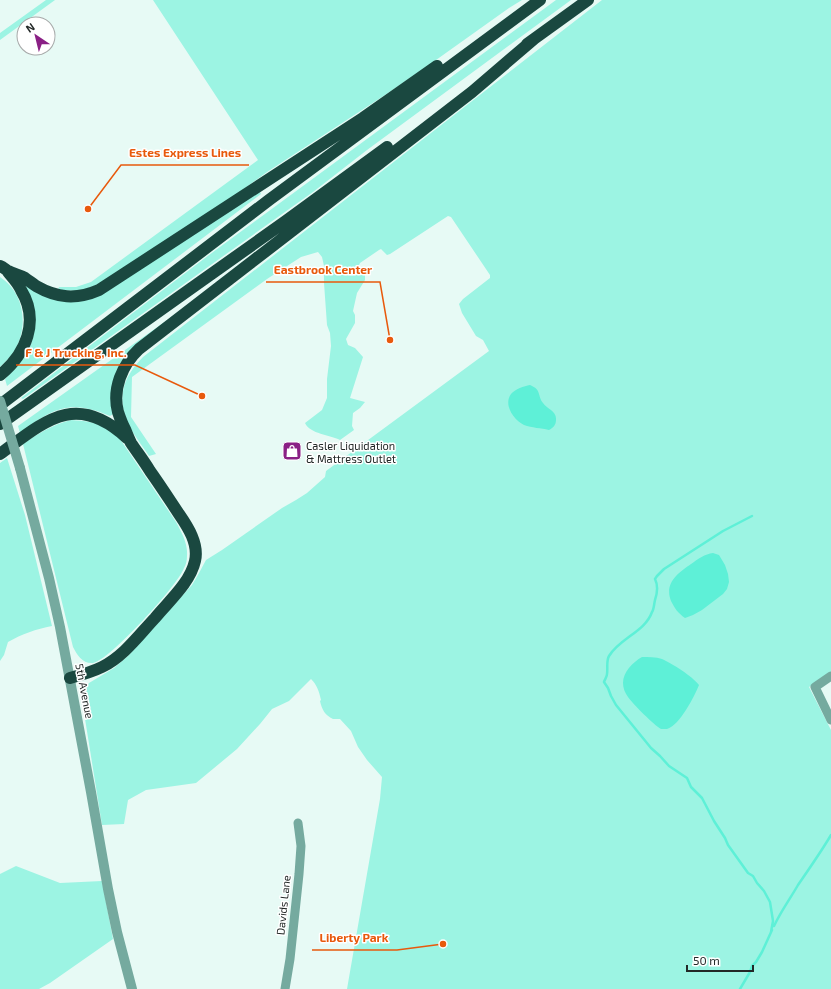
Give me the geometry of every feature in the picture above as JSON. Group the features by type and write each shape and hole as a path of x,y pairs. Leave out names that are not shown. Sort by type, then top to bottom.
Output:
{"highway":[{"path":"4,268 43,289 59,295 81,295 99,290 363,118 511,13 540,0"},
{"path":"0,405 269,200 540,0"},
{"path":"0,424 280,226 588,0"},
{"path":"70,678 93,672 112,661 120,654 142,632 182,586 189,577 195,560 195,545 193,538 131,442 120,419 116,395 117,386 122,372 129,360 134,354 472,92 534,39"},
{"path":"0,375 21,353 30,327 29,313 25,296 4,268"},
{"path":"0,454 48,420 69,414 84,414 101,419 116,428 131,442"}],"street":[{"name":"5th Avenue","path":"0,401 20,468 49,578 70,678 108,889 117,932 132,989"},
{"path":"831,676 815,687 831,720"},
{"name":"Davids Lane","path":"285,989 290,959 299,874 301,846 298,823"}],"shaded area":[{"path":"46,0 55,0 33,16 24,16"},
{"path":"153,0 522,0 385,95 102,283 80,291 58,290 59,287 76,287 91,282 258,160"},
{"path":"556,0 571,0 367,150 313,192 23,399 21,398 209,255"},
{"path":"602,0 831,0 831,672 809,687 831,730 831,989 347,989 380,799 382,777 358,747 351,731 340,719 333,719 324,712 320,701 319,691 313,681 311,679 289,701 272,709 237,749 196,783 146,790 128,800 124,824 102,825 82,693 89,683 114,668 128,656 192,585 206,560 282,508 307,493 325,477 326,471 489,351 483,340 476,336 462,313 459,304 463,299 490,278 490,275 451,217 448,216 390,254 387,255 381,249 360,263 358,267 365,275 365,280 357,293 353,311 355,315 355,323 346,339 348,345 355,348 363,357 350,398 365,402 353,413 352,426 354,430 340,440 311,430 305,423 322,410 327,398 327,379 331,346 330,333 327,325 324,266 322,257 318,252 301,257 267,279 132,377 131,417 156,454 149,456 128,424 123,410 122,401 124,385 131,371 143,357"},
{"path":"16,22 16,28 0,40 0,33"},
{"path":"260,192 261,194 7,386 5,379 26,354 31,344 34,332 25,287 27,285 74,301"},
{"path":"0,277 8,283 19,300 23,320 22,331 15,350 0,367"},
{"path":"180,311 124,357 112,385 111,399 113,414 110,416 84,408 73,407 62,409 42,417 20,433 18,426"},
{"path":"530,385 538,391 543,403 555,414 555,423 549,430 524,425 513,416 511,412 508,403 511,394 520,388"},
{"path":"71,420 87,421 102,425 111,430 120,439 176,522 187,547 185,567 170,590 127,637 113,650 93,663 86,662 78,656 73,647 23,444 58,424"},
{"path":"7,458 25,515 52,626 29,632 8,642 4,655 0,661 0,463"},
{"path":"713,553 719,555 725,565 729,582 727,589 723,594 702,610 685,618 677,611 671,601 669,589 671,584 677,575 686,567 707,554"},
{"path":"642,657 662,659 687,674 699,685 682,716 677,722 667,729 661,729 649,719 631,700 624,690 623,679 627,671"},
{"path":"16,866 60,883 102,881 113,939 39,989 0,989 0,874"}],"waterway":[{"path":"752,516 723,531 664,569 657,576 655,579 657,584 657,592 653,611 644,625 619,644 609,656 607,662 607,675 604,682 616,705 651,748 669,766 687,778 691,787 702,798 728,845 748,873 753,876 770,902 773,921 771,932"},
{"path":"774,926 798,885 831,835"},
{"path":"740,989 752,966 762,952 772,930"}],"place":[{"name":"Estes Express Lines","path":"88,209"},
{"name":"Eastbrook Center","path":"390,340"},
{"name":"F & J Trucking, Inc.","path":"202,396"},
{"name":"Casler Liquidation & Mattress Outlet","path":"292,451"},
{"name":"Liberty Park","path":"443,944"}]}
